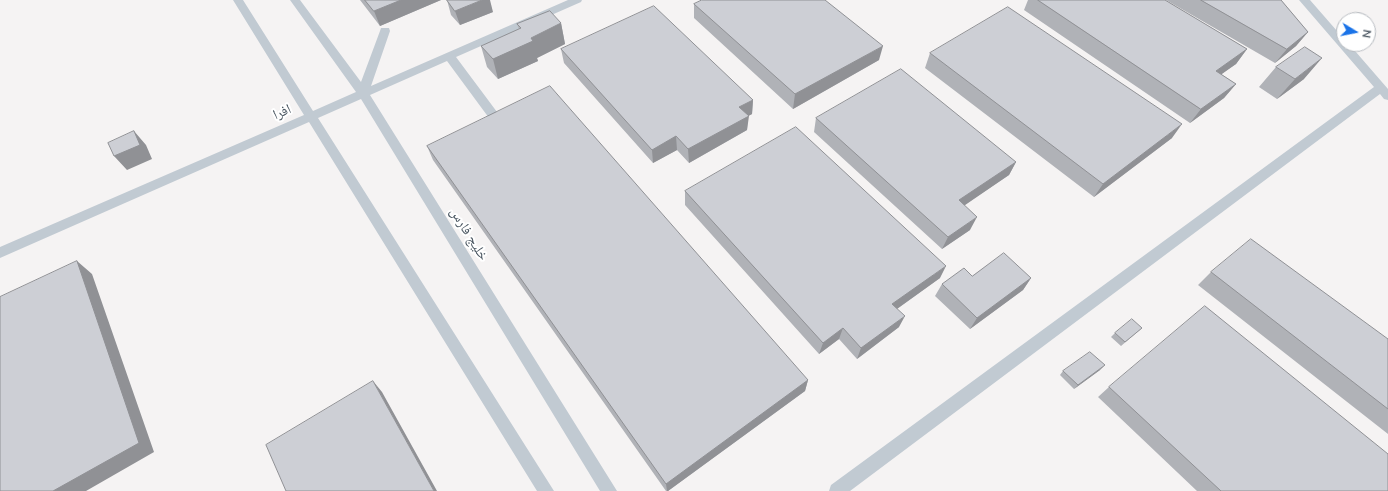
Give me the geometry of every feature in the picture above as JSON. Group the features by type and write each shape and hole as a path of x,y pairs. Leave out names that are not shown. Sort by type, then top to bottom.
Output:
{"lane":[{"path":"238,0 546,491"},
{"name":"خلیج فارس","path":"295,0 363,93 609,491"},
{"name":"افرا","path":"0,253 577,0"},
{"path":"837,491 1384,92 1304,0"},
{"path":"363,93 378,47 385,32"},
{"path":"449,56 493,115"}],"building":[{"path":"365,0 401,0 374,11"},
{"path":"447,0 482,0 455,11"},
{"path":"702,0 825,0 883,46 795,94 694,4"},
{"path":"1038,0 1165,0 1247,49 1216,71 1236,84 1201,109"},
{"path":"1201,0 1281,0 1308,32 1287,49"},
{"path":"654,6 753,100 739,107 749,116 688,149 676,136 652,150 561,49"},
{"path":"1008,7 1182,124 1103,184 930,53"},
{"path":"550,11 561,23 531,38 533,41 493,59 481,46 521,28 517,24"},
{"path":"1305,47 1322,58 1295,79 1276,67"},
{"path":"901,69 1016,162 959,200 977,217 948,237 816,118"},
{"path":"550,86 808,380 666,484 427,146"},
{"path":"796,127 946,266 892,304 905,316 861,348 843,328 823,343 685,191"},
{"path":"134,131 140,145 114,156 108,143"},
{"path":"1251,239 1388,339 1388,409 1211,272"},
{"path":"1004,253 1031,278 977,318 942,284 964,268 972,276"},
{"path":"77,261 139,443 53,491 0,491 0,297"},
{"path":"1205,306 1388,454 1388,491 1221,491 1109,387"},
{"path":"1132,319 1142,328 1125,342 1115,333"},
{"path":"1090,352 1105,365 1078,385 1063,371"},
{"path":"373,381 434,491 286,491 266,445"}]}
